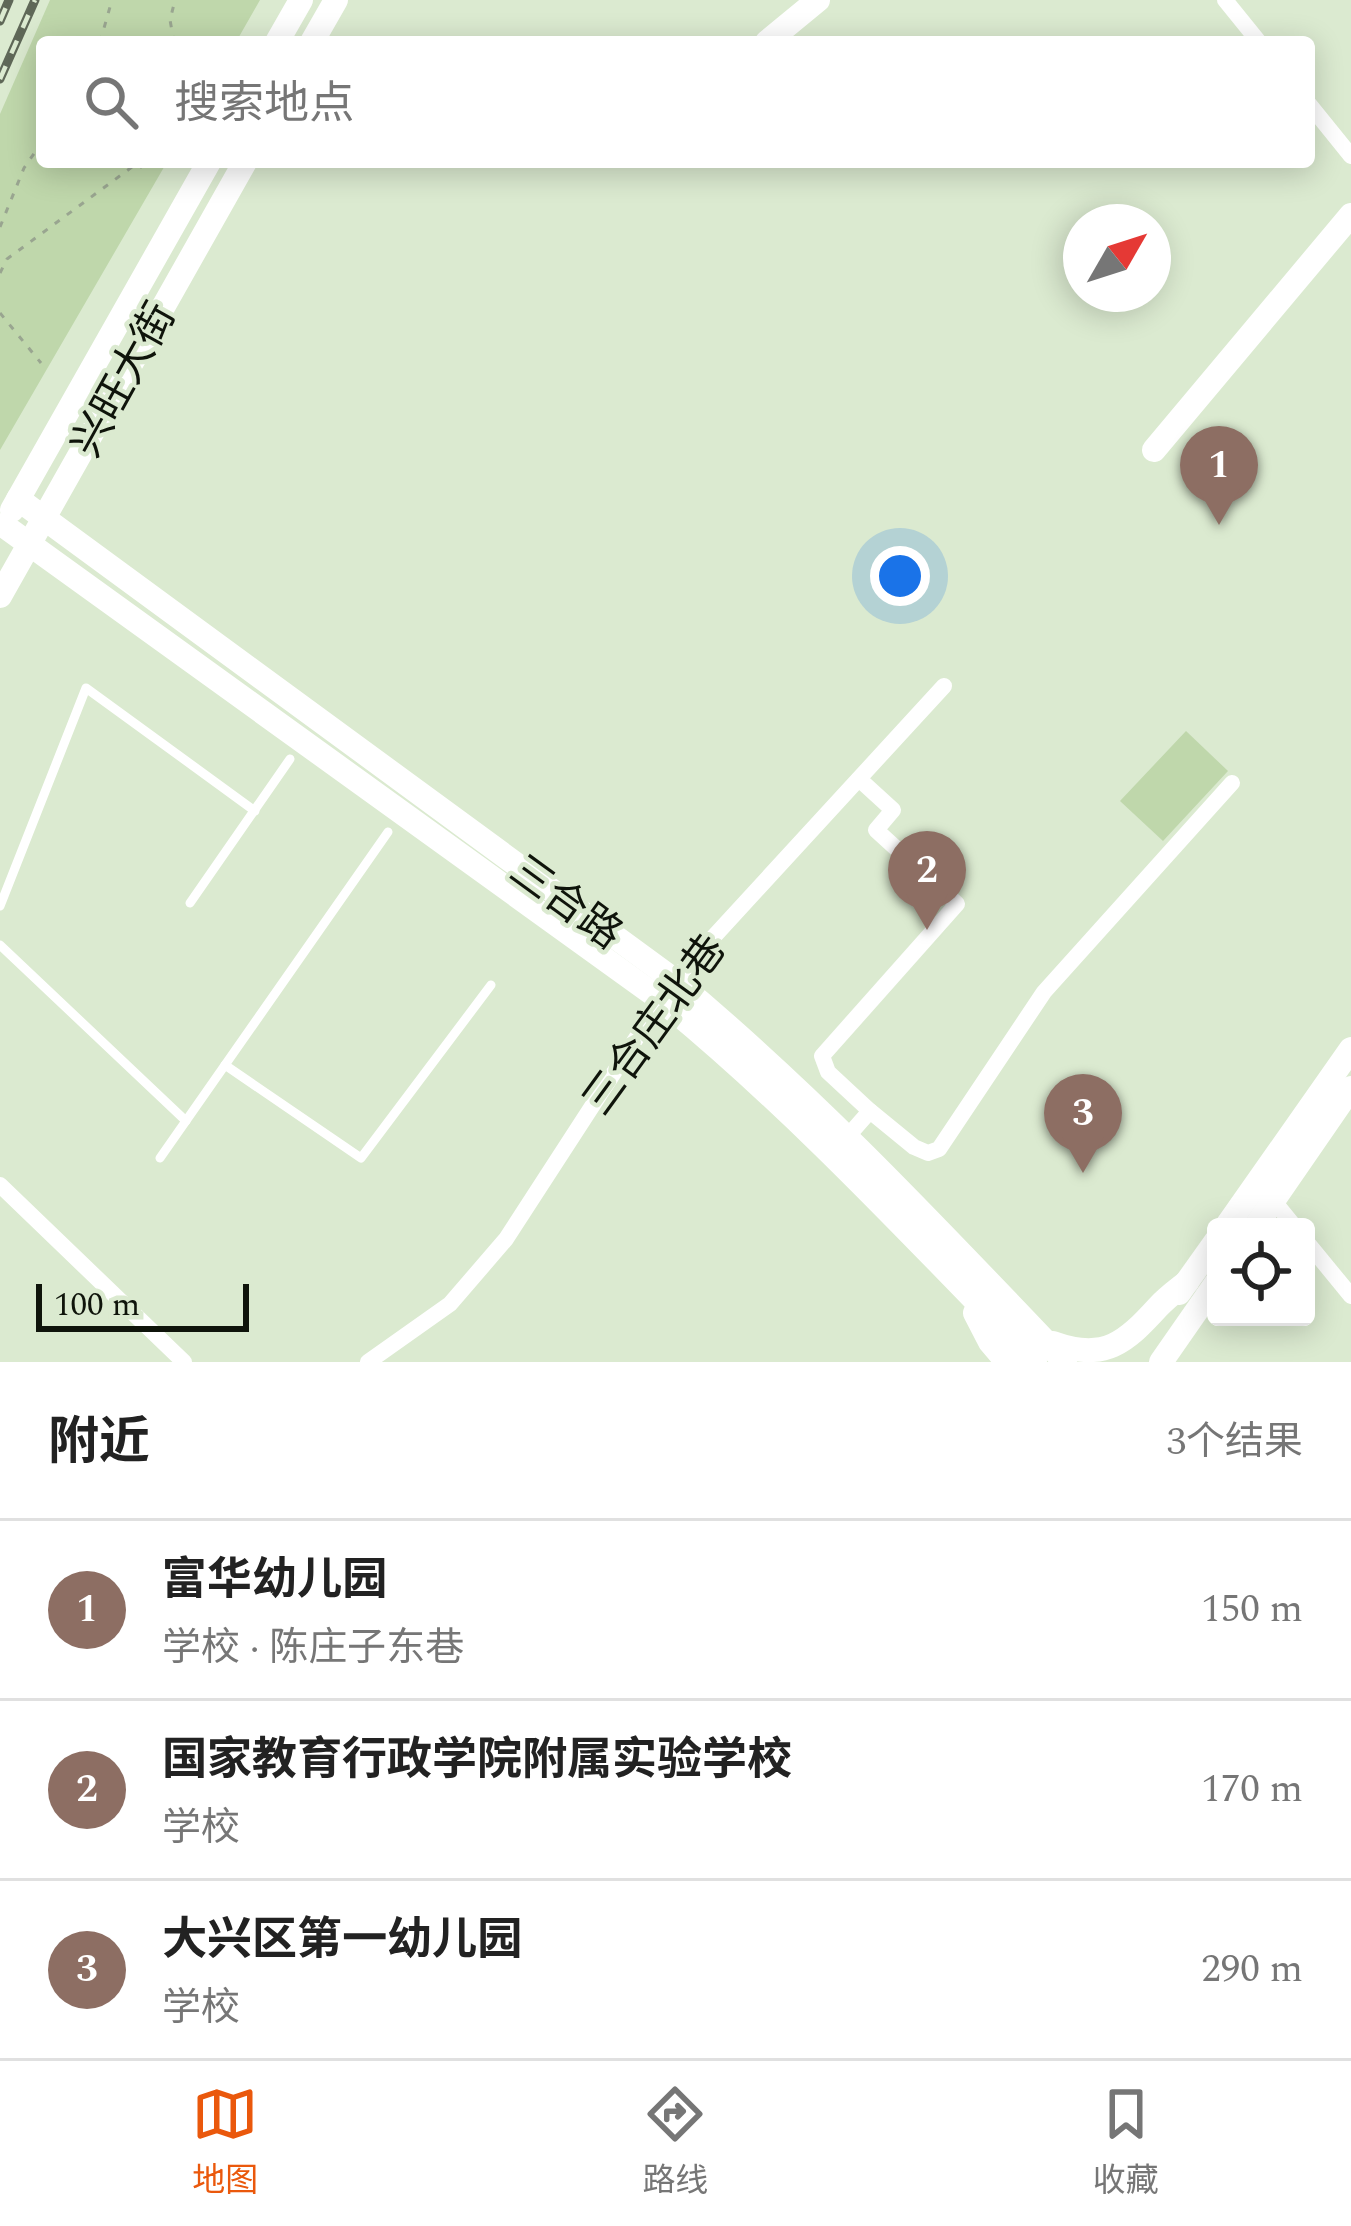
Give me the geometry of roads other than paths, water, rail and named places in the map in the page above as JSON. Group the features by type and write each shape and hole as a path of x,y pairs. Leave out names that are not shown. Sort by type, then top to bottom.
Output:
{"street":[{"path":"280,36 301,0"},
{"path":"315,36 336,0"},
{"path":"774,36 818,0"},
{"path":"1225,0 1254,36"},
{"path":"1315,111 1351,156"},
{"name":"兴旺大街","path":"2,528 205,168"},
{"name":"兴旺大街","path":"0,596 241,168"},
{"path":"1154,450 1351,215"},
{"name":"三合路","path":"17,499 667,989 1035,1362"},
{"name":"三合路","path":"2,528 30,543 769,1061 848,1136 1065,1362"},
{"name":"三合庄北巷","path":"368,1362 450,1304 506,1239 667,989 944,686"},
{"path":"859,779 893,810 876,830 958,904 823,1056 828,1072 870,1111 914,1148 928,1153 939,1149 1044,992 1232,783"},
{"path":"1232,1218 1351,1049"},
{"path":"1261,1218 1351,1088"},
{"path":"848,1136 870,1111"},
{"path":"0,1185 184,1362"},
{"path":"1273,1200 1288,1218"},
{"path":"1315,1252 1351,1296"},
{"path":"1132,1362 1207,1254"},
{"path":"1027,1322 1066,1354 1094,1361 1108,1358 1120,1352 1187,1282"},
{"path":"964,1289 990,1342 1007,1362"},
{"path":"1161,1362 1207,1295"},
{"path":"1174,1362 1181,1333"}],"lane":[{"path":"0,906 86,688 255,811"},
{"path":"190,903 290,759"},
{"path":"160,1158 388,832"},
{"path":"0,945 186,1121"},
{"path":"225,1065 361,1158 491,985"}],"railway":[{"path":"0,21 9,0"},
{"path":"0,79 35,0"}],"place":[{"name":"富华幼儿园","path":"1219,525"},
{"name":"国家教育行政学院附属实验学校","path":"927,930"},
{"name":"大兴区第一幼儿园","path":"1083,1173"}]}
